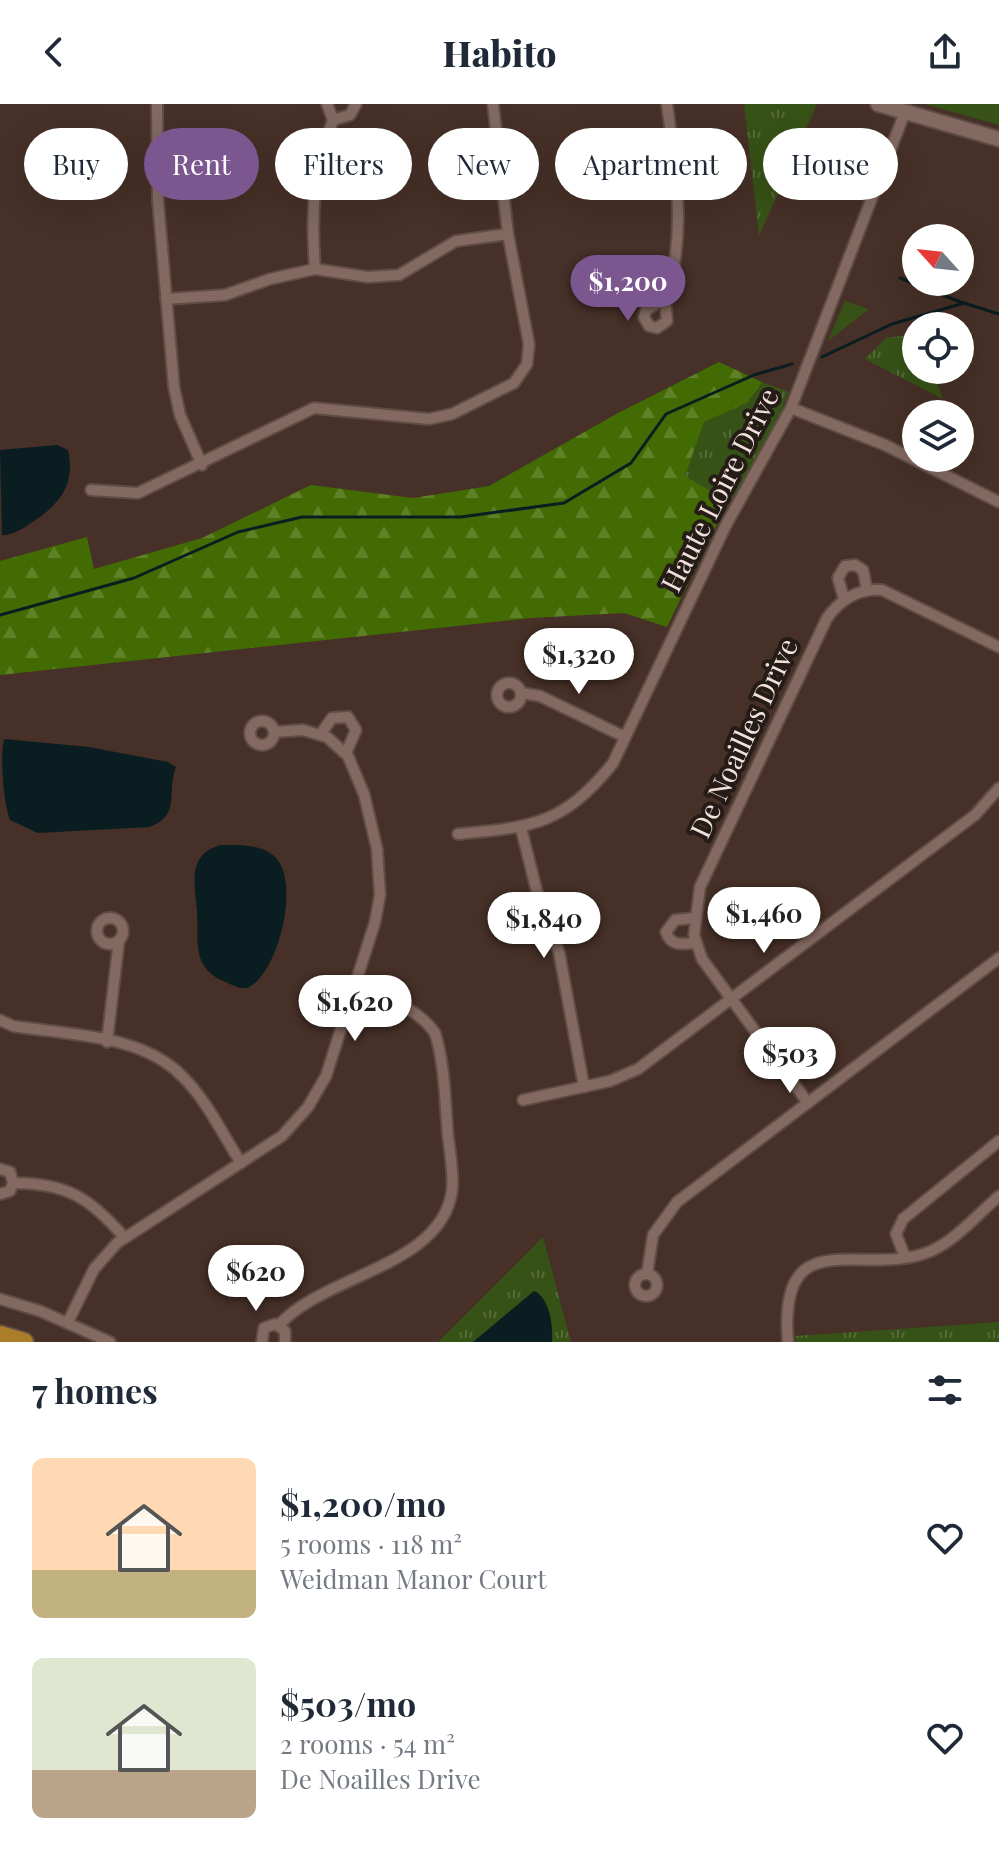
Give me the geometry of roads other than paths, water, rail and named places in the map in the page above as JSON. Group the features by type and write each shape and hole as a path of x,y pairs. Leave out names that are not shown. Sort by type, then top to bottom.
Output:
{"highway":[{"path":"0,1335 24,1342"}],"street":[{"path":"157,104 160,140 157,183 177,400 202,465"},
{"path":"315,269 312,216 316,168 333,120 327,104"},
{"path":"333,120 350,115 356,104"},
{"path":"91,490 138,493 202,465 250,437 314,408 417,419 452,414 505,389 527,364 529,344 508,234 493,104"},
{"path":"665,299 671,284 678,211 667,104"},
{"path":"878,104 999,139"},
{"name":"Haute Loire Drive","path":"458,834 521,828 556,816 585,793 613,763 726,525 791,408 905,112"},
{"path":"166,299 225,295 270,279 315,269 368,277 399,275 456,241 508,234"},
{"path":"791,408 885,445 999,502"},
{"path":"844,599 838,578 845,566 855,565 863,570 863,591 882,590 999,647"},
{"name":"De Noailles Drive","path":"808,1103 702,959 696,943 694,918 700,887 827,618 844,599 863,591"},
{"path":"521,693 540,696 625,737"},
{"path":"320,735 332,718 348,717 356,730 346,753"},
{"path":"68,1322 94,1269 124,1237 282,1136 315,1097 355,988 375,922 380,871 364,794 346,753 320,735 303,730 274,732"},
{"path":"523,1100 584,1087 638,1069 731,1002 975,815 999,788"},
{"path":"521,828 540,904 559,952 584,1087"},
{"path":"694,918 675,920 666,932 670,940 679,945 696,943"},
{"path":"107,1042 119,940"},
{"path":"647,1274 653,1235 677,1202 999,958"},
{"path":"262,1342 264,1328 279,1325 293,1310 310,1299 415,1247 436,1228 449,1202 452,1175 435,1033 421,1016 404,1006 355,988"},
{"path":"0,1020 13,1026 135,1046 156,1056 184,1077 241,1163"},
{"path":"905,1257 896,1234 903,1219 999,1141"},
{"path":"0,1169 10,1172 13,1183 10,1191 0,1194"},
{"path":"13,1183 63,1189 82,1196 124,1237"},
{"path":"788,1342 788,1303 795,1282 804,1271 827,1260 905,1257 942,1245 999,1196"},
{"path":"0,1299 68,1322 110,1342"},
{"path":"279,1325 285,1331 285,1342"}],"water":[{"path":"57,445 68,450 70,462 70,474 63,493 41,516 17,531 2,535 0,450"},
{"path":"4,739 89,747 168,762 176,767 169,810 159,822 149,827 38,833 10,820 3,779"},
{"path":"221,845 249,846 269,852 282,868 286,885 283,926 277,947 258,980 247,988 235,986 213,975 201,960 199,952 195,872 202,855"},
{"path":"534,1291 547,1306 552,1342 473,1342"}],"waterway":[{"path":"900,278 963,303"},
{"path":"822,357 892,324 964,303 999,314"},
{"path":"0,615 134,578 238,532 302,517 461,517 564,503 631,463 666,414 754,375 792,364"}]}
